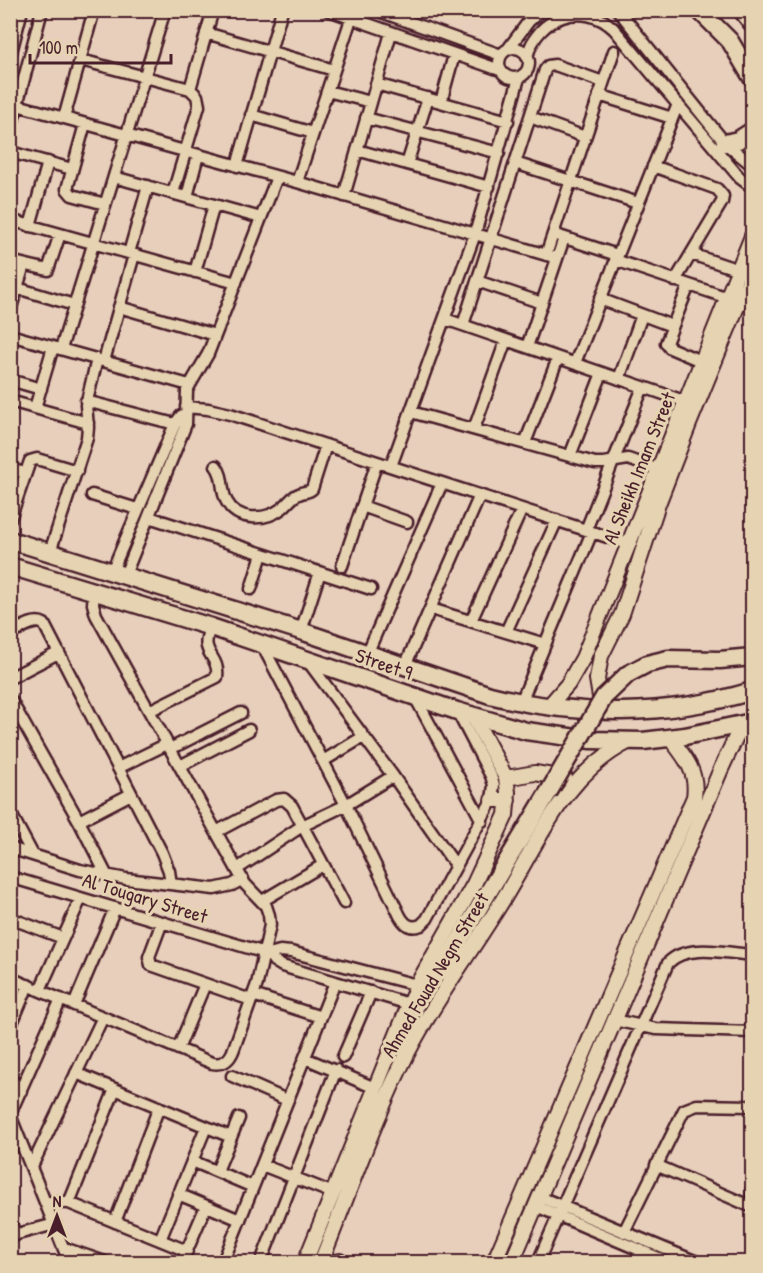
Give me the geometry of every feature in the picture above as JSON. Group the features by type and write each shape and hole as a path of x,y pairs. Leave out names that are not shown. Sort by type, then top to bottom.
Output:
{"main road":[{"path":"699,10 730,41 753,78"},
{"path":"742,10 753,23"},
{"path":"725,143 738,140 753,131"},
{"name":"Street 9","path":"10,540 301,631 490,695 521,702 548,707 602,711 677,707 753,691"},
{"name":"Street 9","path":"10,566 261,643 504,726 548,735 591,740 630,741 670,738 747,723"},
{"path":"417,985 431,980 442,969 604,697 628,674 647,664 668,659 720,660 753,657"}],"street":[{"path":"11,51 22,10"},
{"path":"10,132 42,10"},
{"path":"64,118 94,10"},
{"path":"35,408 74,305 165,10"},
{"path":"190,89 213,10"},
{"path":"237,166 282,10"},
{"path":"328,10 454,56 500,70 508,78 519,78"},
{"path":"376,10 505,52 519,49 527,57 529,64 527,70 519,78 475,234 391,466"},
{"path":"500,70 498,63 505,52 529,21 541,10"},
{"path":"618,10 725,143 738,156 753,165"},
{"path":"527,57 538,33 553,20 572,14 592,16 604,21 615,29 740,178 753,187"},
{"path":"297,182 351,19"},
{"path":"206,33 334,70"},
{"path":"344,196 391,33"},
{"path":"527,347 542,303 553,234 614,51"},
{"path":"441,102 454,56"},
{"path":"81,60 190,89 197,96 199,106 173,193"},
{"path":"463,325 544,72 548,66 555,65 603,82"},
{"path":"376,84 508,121"},
{"path":"327,90 371,102"},
{"path":"599,95 672,118"},
{"path":"407,164 428,98"},
{"path":"574,363 678,104"},
{"path":"17,105 297,182 551,257"},
{"path":"251,115 313,133"},
{"path":"530,117 585,137"},
{"path":"366,118 499,153"},
{"path":"86,124 67,187 69,194 105,204"},
{"path":"357,150 489,187"},
{"path":"10,152 72,169"},
{"path":"187,197 198,155"},
{"path":"30,226 48,162"},
{"path":"515,163 638,203"},
{"path":"653,166 717,189 723,194 722,202 675,281"},
{"path":"114,177 261,218"},
{"path":"118,573 149,517 186,424 189,385 203,366 277,177"},
{"path":"50,552 87,438 86,401 120,307 148,186"},
{"path":"195,272 214,205"},
{"path":"10,220 236,283"},
{"path":"10,261 48,270 60,234"},
{"path":"553,234 675,281 728,298"},
{"name":"Al Sheikh Imam Street","path":"548,707 568,684 578,667 753,236"},
{"path":"551,257 564,238"},
{"path":"691,254 739,270"},
{"path":"10,311 24,265"},
{"name":"Al Sheikh Imam Street","path":"602,711 597,687 599,663 604,648 622,614 661,494 734,314 753,276"},
{"path":"477,281 542,303"},
{"path":"689,285 665,341 668,347 703,362"},
{"path":"17,288 74,305"},
{"path":"600,299 672,326"},
{"path":"120,307 215,335"},
{"path":"619,379 642,315"},
{"path":"445,319 687,402"},
{"path":"10,335 189,385"},
{"path":"474,429 506,340"},
{"path":"525,443 558,358"},
{"path":"570,456 602,373"},
{"path":"10,380 41,388"},
{"path":"521,702 643,387"},
{"path":"10,401 88,423"},
{"path":"86,401 175,424"},
{"path":"118,573 137,509 175,424 186,410"},
{"path":"186,410 219,411 629,544"},
{"path":"411,411 595,463 633,460 659,470"},
{"path":"216,466 222,477 224,495 231,508 250,517 266,517 280,510 297,494 312,489 326,445"},
{"path":"10,519 29,462 35,459 77,471"},
{"path":"342,566 377,462"},
{"path":"10,469 25,473"},
{"path":"367,654 442,483"},
{"path":"92,495 137,509"},
{"path":"405,666 480,495"},
{"path":"362,506 407,522"},
{"path":"471,621 522,509"},
{"path":"149,517 371,589"},
{"path":"506,632 557,520"},
{"path":"251,589 262,554"},
{"path":"301,631 320,572"},
{"path":"10,978 212,1063 225,1062 233,1052 266,953 270,920 268,910 240,874 96,615 93,604 94,591"},
{"path":"606,602 613,610 622,614"},
{"path":"431,609 545,644"},
{"path":"10,618 15,632 35,622 42,622 164,859 171,884"},
{"path":"149,711 217,677 216,664 208,652 206,641 211,627"},
{"path":"261,643 346,804 400,916 410,926 418,926 424,922 492,800 494,790 491,776 465,714"},
{"path":"10,678 58,652"},
{"path":"307,659 456,866"},
{"path":"414,697 482,821"},
{"path":"10,699 80,821 108,876"},
{"path":"118,768 241,713"},
{"name":"Ahmed Fouad Negm Street","path":"305,1263 417,985 488,856 504,822 508,800 506,778 465,714"},
{"path":"494,1263 678,852 747,723"},
{"path":"180,766 249,730"},
{"path":"323,760 363,737"},
{"path":"512,1263 615,1020 678,852 695,784 688,760 670,738"},
{"name":"Ahmed Fouad Negm Street","path":"321,1263 387,1097 412,1044 503,900 557,807 575,782 600,759 630,741"},
{"path":"506,778 536,773 556,775 575,782"},
{"name":"Al Tougary Street","path":"10,848 108,876 214,889 232,885 240,874 302,826 346,804 393,776"},
{"path":"80,821 131,794"},
{"path":"216,832 276,800 284,799 292,806 344,903"},
{"path":"492,800 508,800"},
{"path":"10,812 33,855"},
{"path":"262,901 323,865"},
{"name":"Al Tougary Street","path":"10,877 266,953 286,951 417,985"},
{"path":"40,990 81,898"},
{"path":"74,1005 115,908"},
{"path":"10,918 63,938"},
{"path":"162,922 149,957 151,965 205,984 321,1017"},
{"path":"538,1263 664,968 677,955 688,951 753,955"},
{"name":"Al Tougary Street","path":"266,953 282,966 409,1004"},
{"path":"223,1263 335,982"},
{"path":"178,1049 205,984"},
{"path":"10,1028 28,985"},
{"path":"343,1057 371,993"},
{"path":"61,999 10,1114 69,1263"},
{"path":"32,1166 103,1017"},
{"path":"615,1020 640,1027 753,1032"},
{"path":"305,1058 375,1088"},
{"path":"261,1263 336,1070"},
{"path":"76,1073 231,1137"},
{"path":"232,1076 287,1100"},
{"path":"10,1078 21,1091"},
{"path":"69,1203 115,1089"},
{"path":"624,1232 680,1116 687,1108 697,1105 753,1106"},
{"path":"115,1222 159,1107"},
{"path":"217,1171 239,1118"},
{"path":"160,1240 206,1127"},
{"path":"192,1161 253,1186"},
{"path":"262,1165 333,1193"},
{"path":"656,1165 752,1207 753,1189"},
{"path":"178,1194 240,1220"},
{"path":"538,1201 624,1232 697,1263"},
{"path":"45,1202 69,1203 187,1251"},
{"path":"182,1263 206,1206"},
{"path":"560,1210 668,1263"},
{"path":"10,1221 13,1236 54,1224"},
{"path":"64,1248 105,1263"},
{"path":"636,1263 641,1250"}]}
